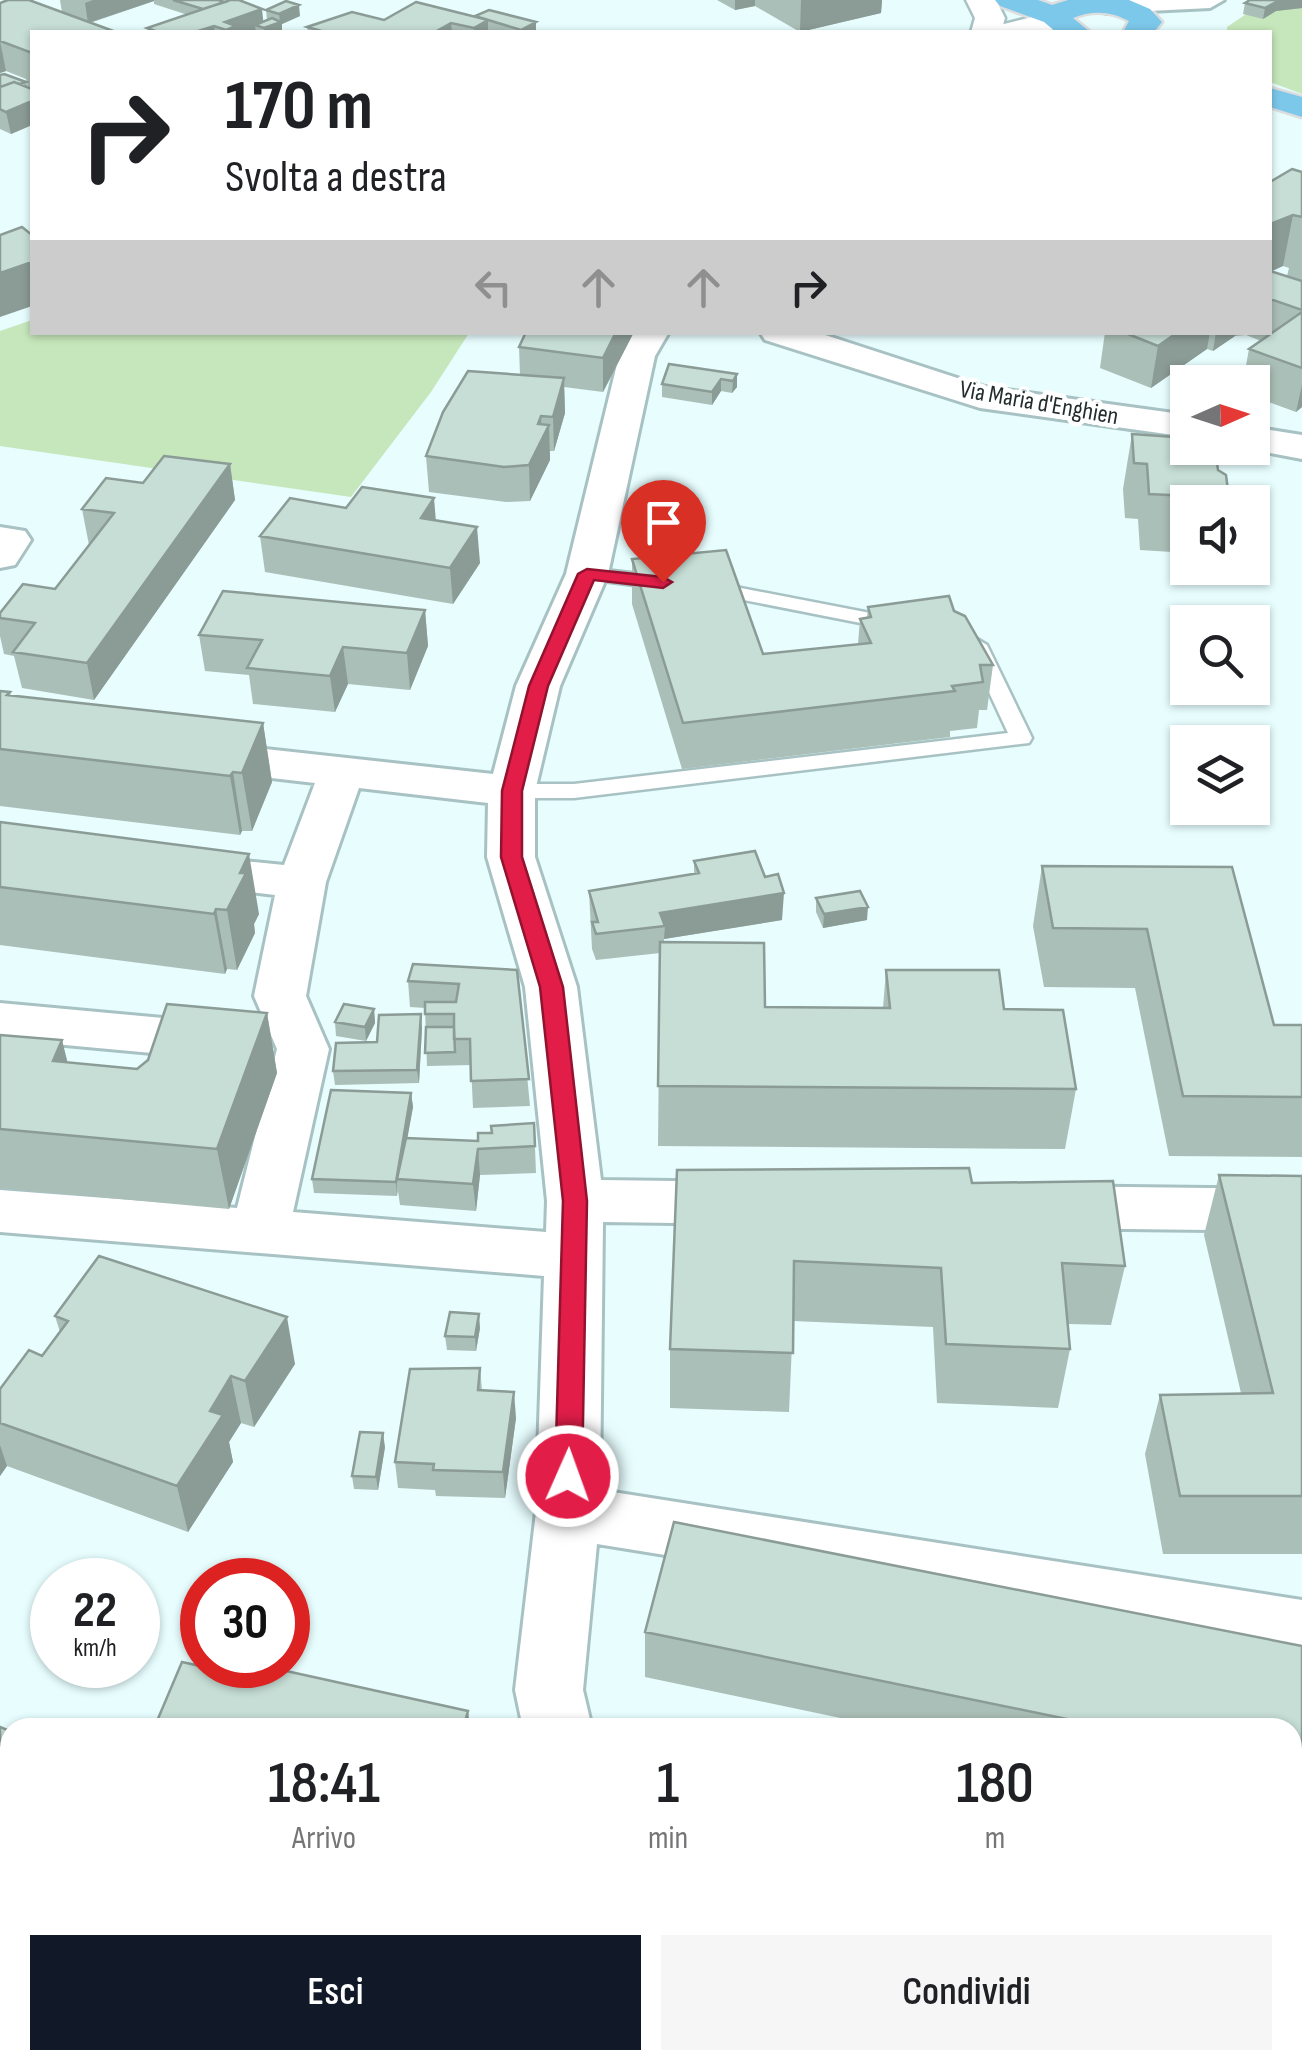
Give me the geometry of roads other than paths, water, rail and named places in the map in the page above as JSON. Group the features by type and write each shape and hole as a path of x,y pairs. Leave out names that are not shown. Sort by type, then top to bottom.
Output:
{"main road":[{"path":"1010,0 1079,13 1140,14 1148,28"},
{"path":"1272,97 1302,107"}],"street":[{"path":"981,0 990,18 987,30"},
{"path":"1015,30 1079,13 1222,1"},
{"path":"1148,28 1222,1"},
{"path":"1200,30 1222,1"},
{"path":"556,1718 549,1690 568,1512 575,1201 552,987 512,857 512,791 538,686 587,574 637,356 648,335"},
{"name":"Via Maria d'Enghien","path":"787,335 980,397 1170,423"},
{"path":"1270,441 1302,446"},
{"path":"0,539 10,540 0,556"},
{"path":"152,750 512,791"},
{"path":"260,1230 303,1049 280,996 302,882 342,772"},
{"path":"132,866 302,882"},
{"path":"0,1021 303,1049"},
{"path":"575,1201 791,1204"},
{"path":"988,1206 1302,1210"},
{"path":"0,1211 574,1256"},
{"path":"568,1512 1302,1629"}],"lane":[{"path":"587,574 739,591 920,630"},
{"path":"512,791 574,791 1021,738 975,641 957,637"}]}
